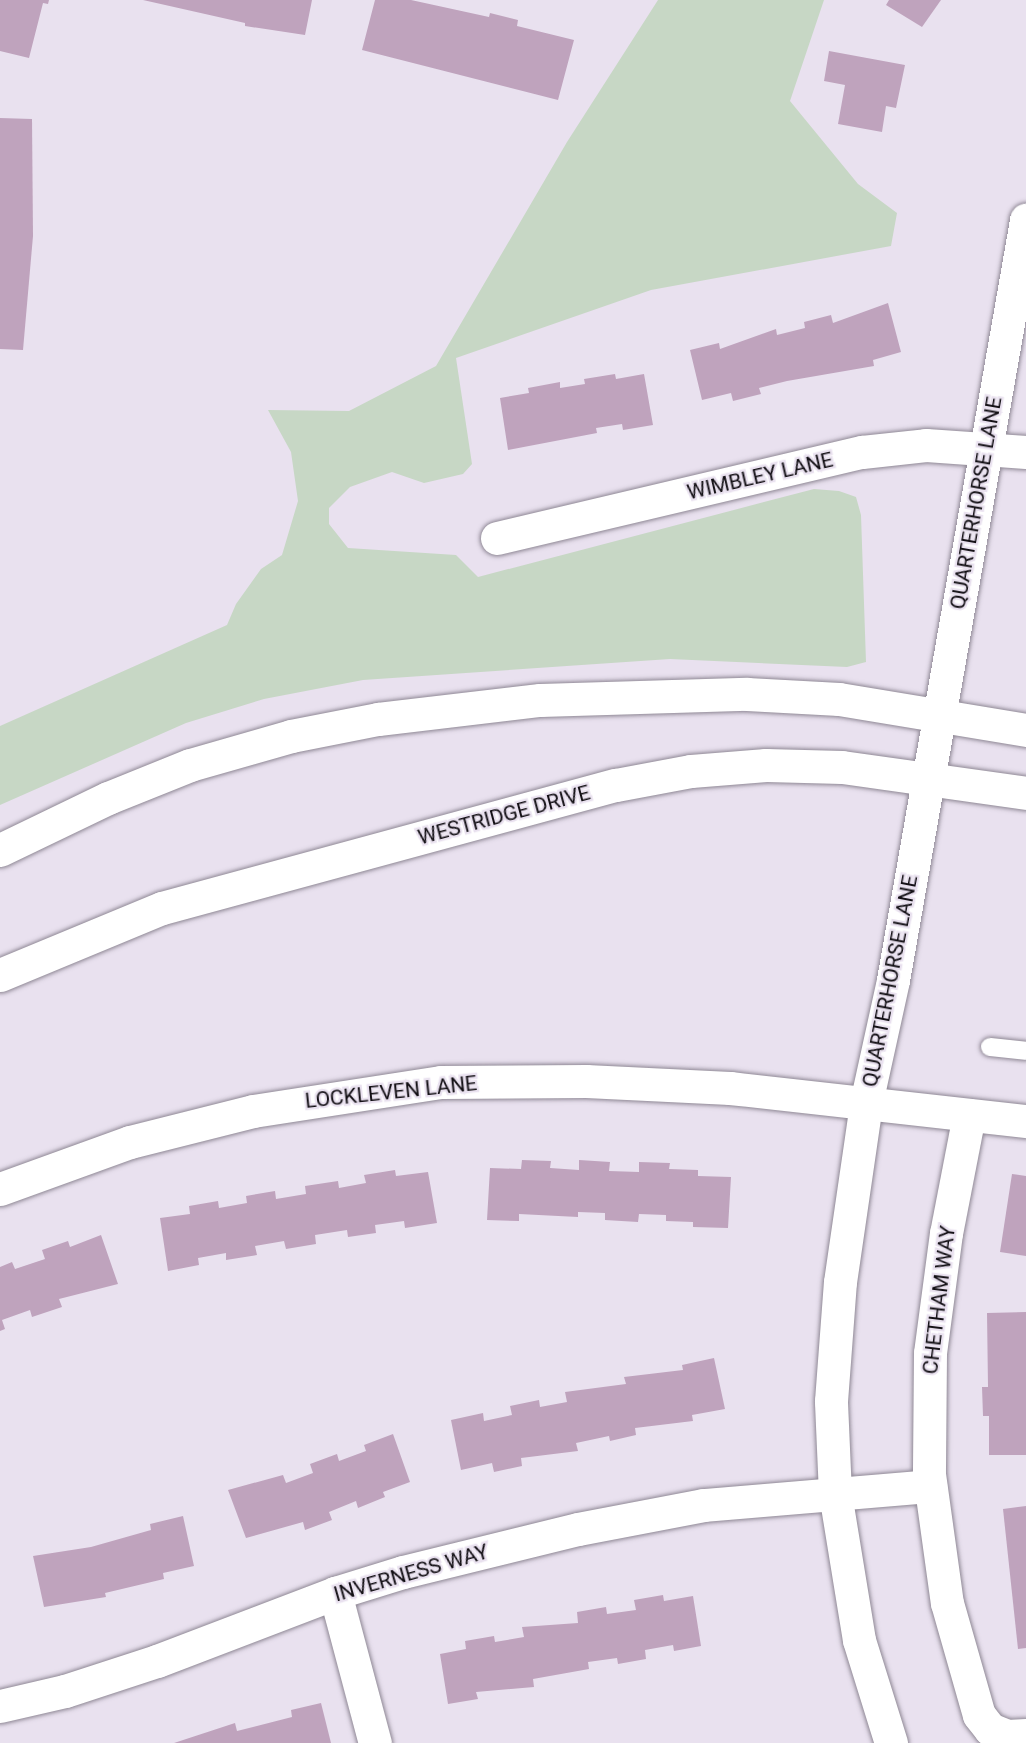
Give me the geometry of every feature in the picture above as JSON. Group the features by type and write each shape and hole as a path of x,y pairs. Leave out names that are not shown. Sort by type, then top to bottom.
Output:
{"street":[{"name":"QUARTERHORSE LANE","path":"891,1743 859,1640 835,1494 831,1401 840,1282 866,1103 893,980 1026,220"},
{"name":"WIMBLEY LANE","path":"497,538 845,455 926,445 986,446 1026,452"},
{"path":"0,850 108,798 190,765 291,736 378,719 540,700 655,694 839,699 1026,730"},
{"name":"WESTRIDGE DRIVE","path":"0,975 162,908 616,785 691,771 766,765 842,767 1026,793"},
{"name":"LOCKLEVEN LANE","path":"0,1189 130,1142 253,1111 441,1082 586,1081 719,1087 1026,1121"},
{"name":"CHETHAM WAY","path":"969,1115 946,1233 930,1353 930,1486 947,1603 979,1715 990,1729 1007,1736 1026,1735"},
{"path":"835,1494 930,1486"},
{"name":"INVERNESS WAY","path":"0,1706 65,1691 157,1661 335,1593 578,1529 704,1505 835,1494"},
{"path":"335,1593 375,1743"}],"lane":[{"path":"990,1047 1026,1051"}],"green space":[{"path":"658,0 824,0 790,101 858,184 897,213 891,246 651,290 456,358 472,464 463,474 424,483 392,472 350,487 329,508 329,524 348,548 456,555 478,577 814,489 839,491 856,497 861,515 866,662 847,667 670,659 363,680 264,699 186,723 0,805 0,726 227,625 236,604 261,569 282,555 298,501 291,452 268,410 349,411 436,366 567,142"}],"building":[{"path":"0,0 49,0 48,4 43,3 29,58 0,51"},
{"path":"143,0 312,0 305,35 245,26 245,23"},
{"path":"375,0 411,0 489,17 490,13 518,20 517,26 574,40 558,100 362,50"},
{"path":"889,0 941,0 922,27 886,5"},
{"path":"829,51 905,65 896,108 886,106 882,132 838,124 845,85 824,81"},
{"path":"0,118 32,119 33,236 23,350 0,349"},
{"path":"888,303 901,352 873,360 874,366 787,381 759,388 761,394 733,401 731,393 702,400 690,350 719,343 720,349 776,329 777,335 805,328 804,322 831,315 833,323"},
{"path":"615,374 616,379 644,374 653,425 623,430 622,424 596,428 597,433 508,450 500,398 529,393 528,388 560,382 560,388 585,384 584,379"},
{"path":"522,1160 551,1161 550,1168 579,1170 579,1160 610,1162 609,1171 639,1172 639,1162 670,1163 669,1169 698,1170 698,1176 731,1177 728,1228 693,1227 693,1222 666,1221 666,1215 639,1214 638,1222 605,1220 605,1213 578,1212 578,1217 519,1214 519,1221 487,1220 490,1168 521,1169"},
{"path":"395,1170 396,1176 428,1172 437,1223 405,1228 404,1221 375,1225 376,1233 348,1237 347,1230 315,1235 316,1244 286,1249 284,1241 255,1246 257,1255 226,1260 226,1253 198,1258 199,1265 168,1271 160,1218 190,1214 189,1206 218,1201 219,1208 247,1203 246,1196 275,1191 276,1199 306,1194 305,1186 338,1181 339,1188 366,1183 364,1175"},
{"path":"1012,1174 1026,1176 1026,1256 1000,1252"},
{"path":"101,1235 118,1284 59,1299 62,1307 32,1317 30,1310 2,1320 5,1329 0,1331 0,1267 12,1262 15,1269 45,1259 42,1250 68,1241 70,1247"},
{"path":"1026,1312 1026,1455 989,1455 989,1416 983,1416 982,1387 988,1387 987,1313"},
{"path":"714,1358 725,1409 692,1415 693,1421 635,1428 636,1435 610,1441 609,1436 576,1443 578,1451 521,1458 522,1466 494,1472 492,1463 461,1470 451,1420 483,1413 484,1421 512,1415 510,1406 539,1400 540,1407 567,1402 565,1392 626,1384 624,1377 683,1370 682,1365"},
{"path":"393,1434 410,1482 383,1492 385,1497 358,1508 356,1501 329,1512 332,1520 305,1530 303,1522 246,1538 228,1490 283,1475 286,1483 313,1473 310,1464 337,1454 339,1461 366,1451 364,1445"},
{"path":"1026,1506 1026,1648 1018,1649 1003,1509"},
{"path":"183,1516 194,1566 163,1573 164,1579 105,1593 106,1597 44,1607 33,1556 91,1547 151,1530 150,1524"},
{"path":"663,1595 664,1601 693,1596 701,1646 674,1651 673,1645 645,1650 646,1659 618,1664 617,1658 588,1662 589,1669 533,1679 534,1687 476,1692 478,1699 448,1704 440,1654 466,1649 465,1641 494,1636 495,1642 524,1637 522,1627 578,1623 577,1612 606,1607 607,1614 636,1610 634,1600"},
{"path":"321,1703 331,1743 174,1743 235,1723 237,1731 292,1717 291,1710"}]}
